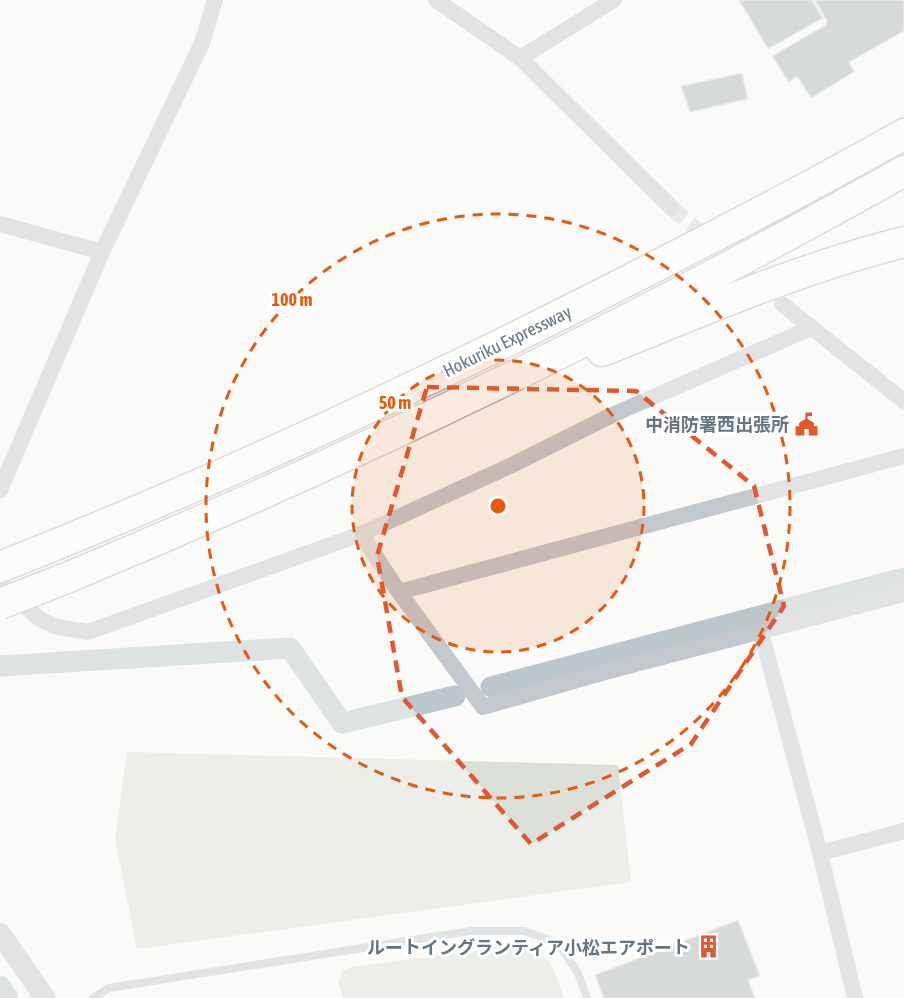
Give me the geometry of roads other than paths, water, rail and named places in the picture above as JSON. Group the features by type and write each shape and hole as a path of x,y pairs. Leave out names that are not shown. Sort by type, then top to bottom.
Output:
{"highway":[{"path":"717,235 809,172 904,113"},
{"name":"Hokuriku Expressway","path":"0,567 183,492 374,406 539,326 717,235 904,134"},
{"name":"Hokuriku Expressway","path":"0,604 197,523 387,438 564,351 746,257 904,171"},
{"path":"197,523 288,491 554,370 742,294 809,270 904,242"}],"street":[{"path":"0,490 102,252 202,43 215,0"},
{"path":"436,0 520,58 672,208"},
{"path":"520,58 615,0"},
{"path":"0,224 102,252"},
{"path":"782,304 904,401"},
{"path":"0,584 40,619 57,627 88,632 361,534 510,466 612,415 811,328"},
{"path":"399,592 904,456"},
{"path":"361,534 399,592 483,707 605,672 904,594"},
{"path":"761,632 820,853 855,998"},
{"path":"820,853 904,831"},
{"path":"0,933 45,998"}],"lane":[{"path":"93,998 109,988 120,986 470,931 524,931 558,943 578,973 587,998"}],"waterway":[{"path":"491,687 904,578"},
{"path":"0,666 290,648 342,723 455,696"},
{"path":"0,986 8,998"}],"tunnel":[{"path":"672,208 766,291"}],"place":[{"name":"中消防署西出張所","path":"807,424"},
{"name":"ルートイングランティア小松エアポート","path":"708,947"}]}
